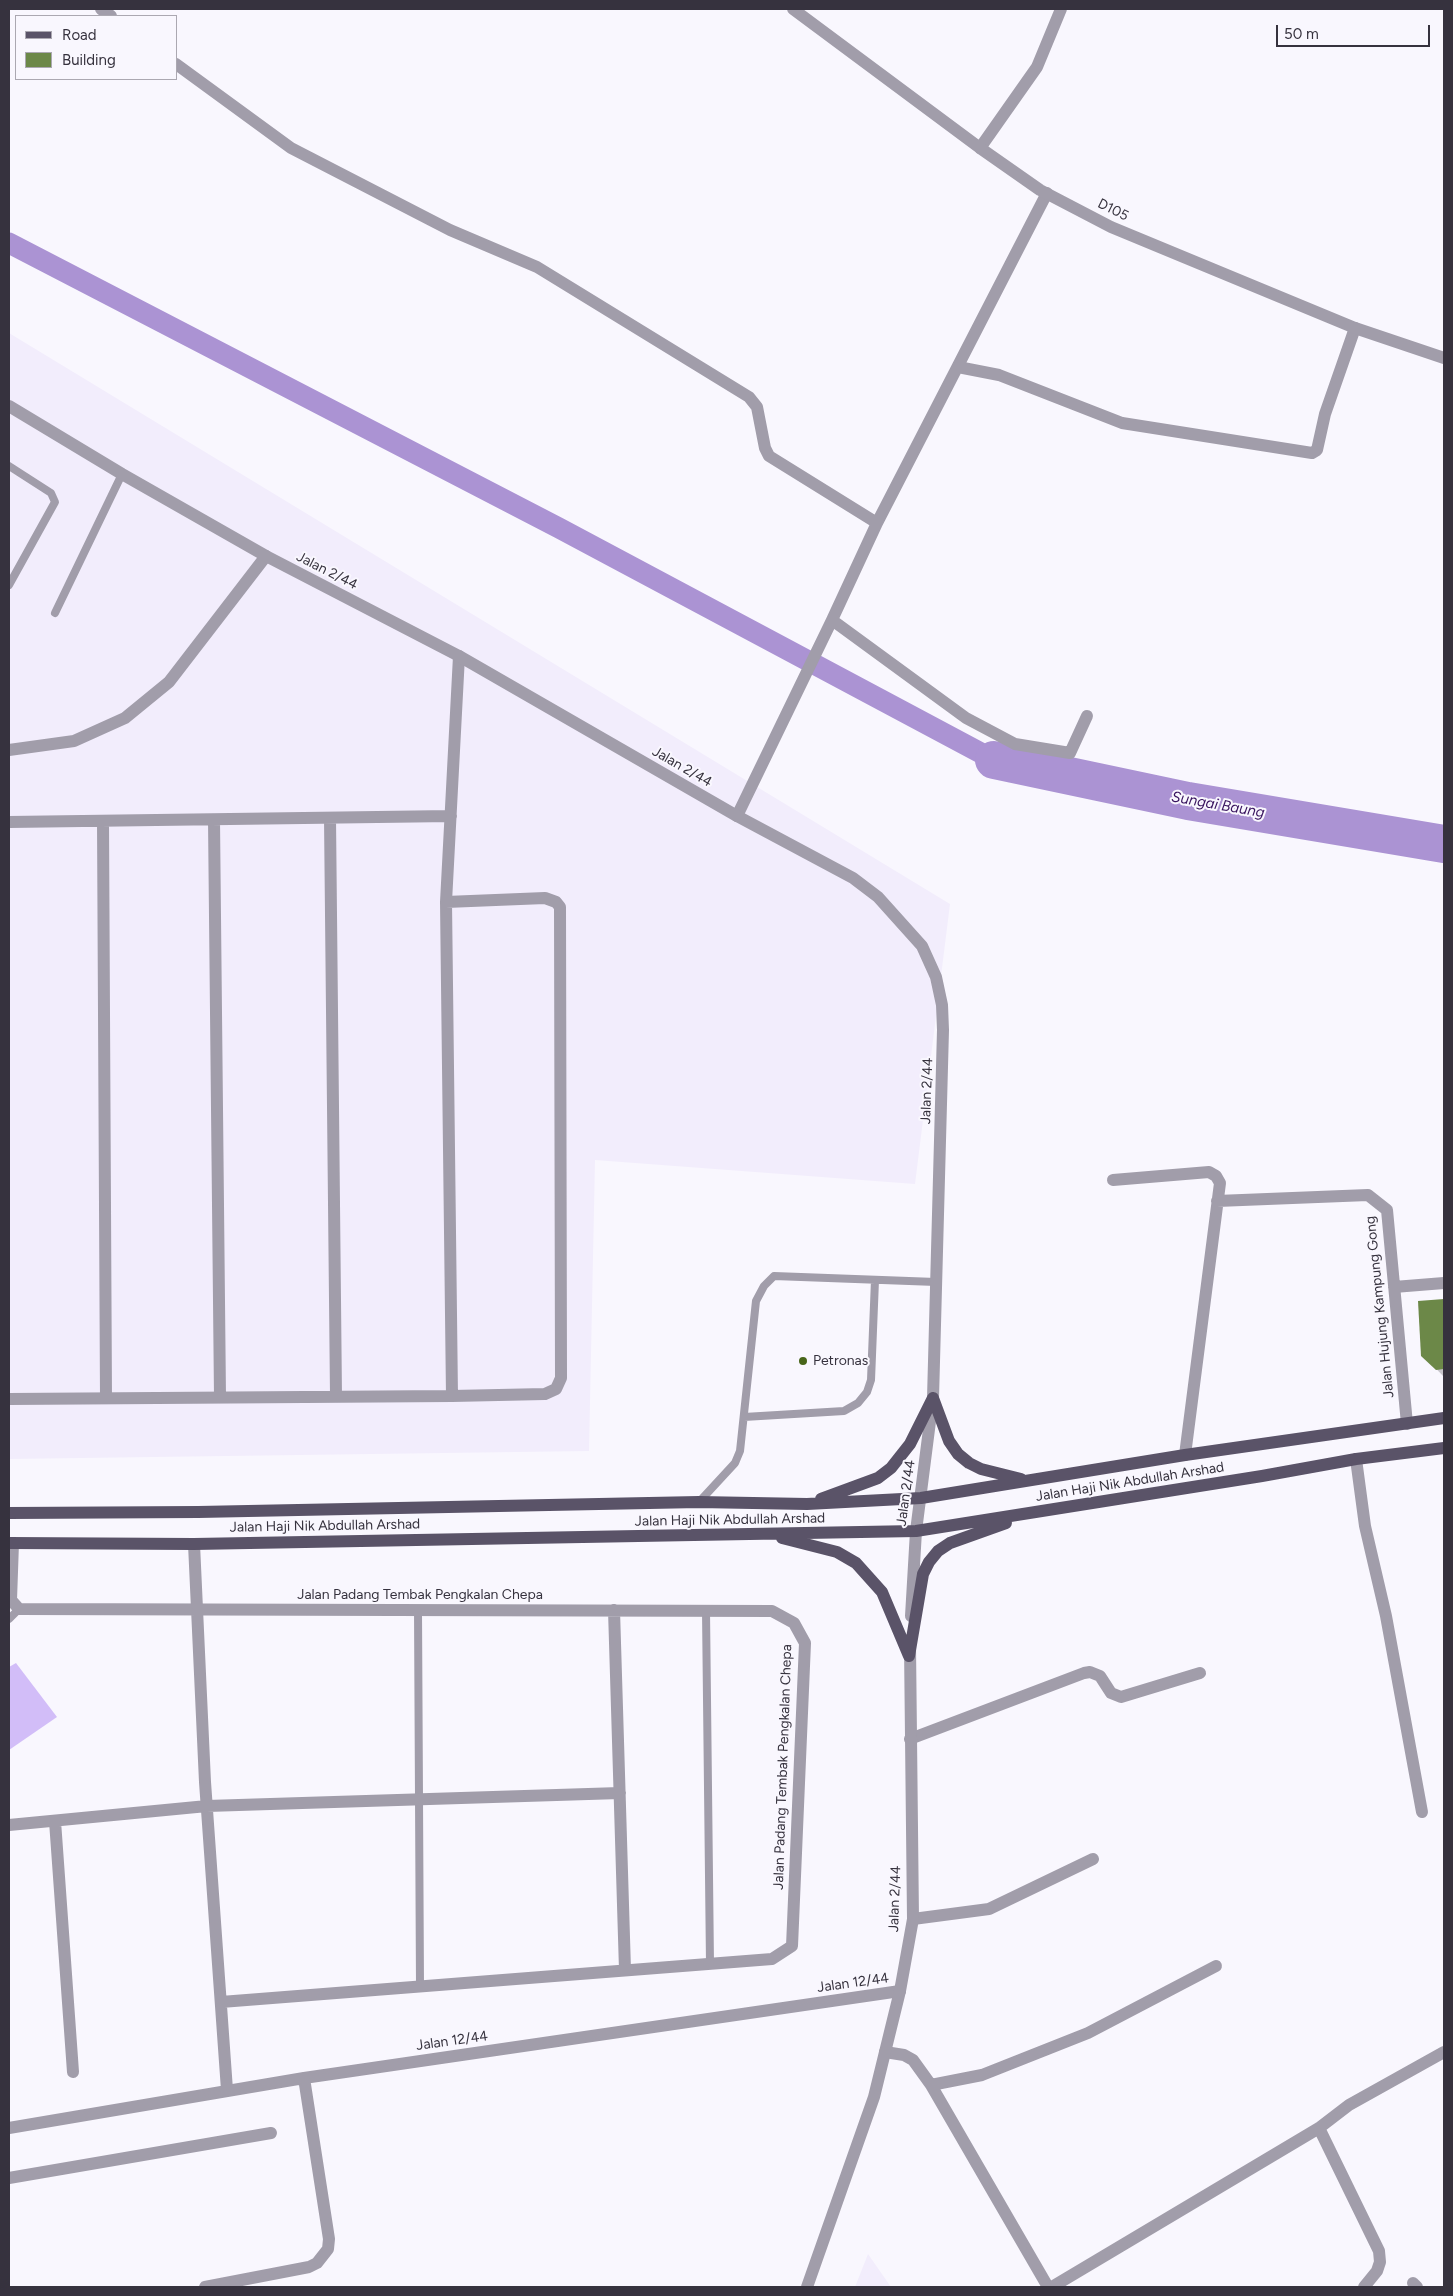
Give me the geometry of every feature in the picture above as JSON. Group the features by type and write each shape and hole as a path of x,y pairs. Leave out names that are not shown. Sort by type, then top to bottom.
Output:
{"main road":[{"path":"933,1398 950,1441 958,1454 969,1463 982,1469 1027,1481"},
{"path":"807,1504 878,1478 891,1468 910,1444 933,1398"},
{"name":"Jalan Haji Nik Abdullah Arshad","path":"9,1513 208,1512 699,1502 807,1504 921,1498 1185,1455 1444,1418"},
{"name":"Jalan Haji Nik Abdullah Arshad","path":"11,1543 194,1544 916,1531 1356,1459 1444,1448"},
{"path":"909,1656 923,1574 929,1562 950,1543 1036,1512"},
{"path":"766,1534 837,1552 856,1563 882,1592 909,1656"}],"street":[{"name":"D105","path":"793,9 980,148 1048,194 1111,227 1355,328 1444,358"},
{"path":"980,148 1037,67 1061,9"},
{"path":"178,65 291,148 450,230 537,267 750,397 757,407 765,448 769,456 877,523"},
{"path":"737,816 877,523 1048,194"},
{"path":"958,367 999,375 1122,424 1177,430 1312,453 1317,450 1325,414 1355,328"},
{"name":"Jalan 2/44","path":"9,406 122,474 266,556 460,656 737,816 853,878 878,897 922,946 936,977 942,1005 943,1030 933,1398 916,1531 909,1656 912,1920 900,1991 874,2097 807,2287"},
{"path":"9,750 74,741 125,718 169,682 266,556"},
{"path":"832,620 966,718 1015,744 1070,752 1087,716"},
{"path":"452,1396 446,902 460,656"},
{"path":"9,822 451,816"},
{"path":"330,818 336,1396"},
{"path":"214,820 220,1398"},
{"path":"103,821 106,1398"},
{"path":"9,1399 452,1396 546,1394 556,1389 560,1384 560,913 556,902 545,898 446,902"},
{"path":"1113,1180 1209,1172 1216,1176 1220,1183 1185,1455"},
{"name":"Jalan Hujung Kampung Gong","path":"1217,1201 1368,1195 1387,1210 1407,1424"},
{"path":"1394,1287 1444,1283"},
{"path":"1356,1459 1365,1526 1386,1616 1422,1812"},
{"path":"11,1543 11,1600 19,1610"},
{"path":"194,1544 207,1806 227,2090"},
{"name":"Jalan Padang Tembak Pengkalan Chepa","path":"19,1610 772,1611 794,1623 805,1643 792,1946 772,1959 221,2002"},
{"path":"614,1610 625,1970"},
{"path":"910,1739 1084,1673 1090,1672 1100,1676 1111,1693 1121,1697 1200,1673"},
{"path":"9,1825 207,1806 620,1793"},
{"path":"55,1821 74,2072"},
{"path":"912,1920 989,1909 1092,1859"},
{"path":"931,2085 982,2075 1088,2034 1216,1966"},
{"name":"Jalan 12/44","path":"9,2128 304,2078 900,1991"},
{"path":"885,2052 904,2055 913,2060 931,2085 1048,2287"},
{"path":"1052,2287 1319,2128 1349,2105 1444,2052"},
{"path":"205,2287 309,2267 317,2263 328,2249 304,2078"},
{"path":"1319,2128 1379,2251 1380,2262 1377,2271 1364,2287"},
{"path":"9,2178 271,2133"}],"lane":[{"path":"9,466 45,488 55,497 55,502 9,585"},
{"path":"55,613 122,474"},
{"path":"699,1502 735,1463 740,1451 756,1300 764,1286 774,1276 936,1282"},
{"path":"744,1417 844,1411 858,1403 867,1392 871,1380 876,1280"},
{"path":"9,1619 19,1610"},
{"path":"418,1610 420,1986"},
{"path":"706,1610 710,1964"}],"shaded area":[{"path":"9,333 950,904 915,1184 595,1160 589,1451 9,1459"},
{"path":"16,1663 57,1717 9,1750 9,1667"},
{"path":"868,2254 891,2287 855,2287"}],"building":[{"path":"1444,1299 1444,1369 1436,1370 1421,1356 1418,1301"}],"waterway":[{"path":"9,243 559,528 994,760"},
{"name":"Sungai Baung","path":"994,760 1188,801 1444,844"}],"place":[{"name":"Petronas","path":"803,1361"}]}
